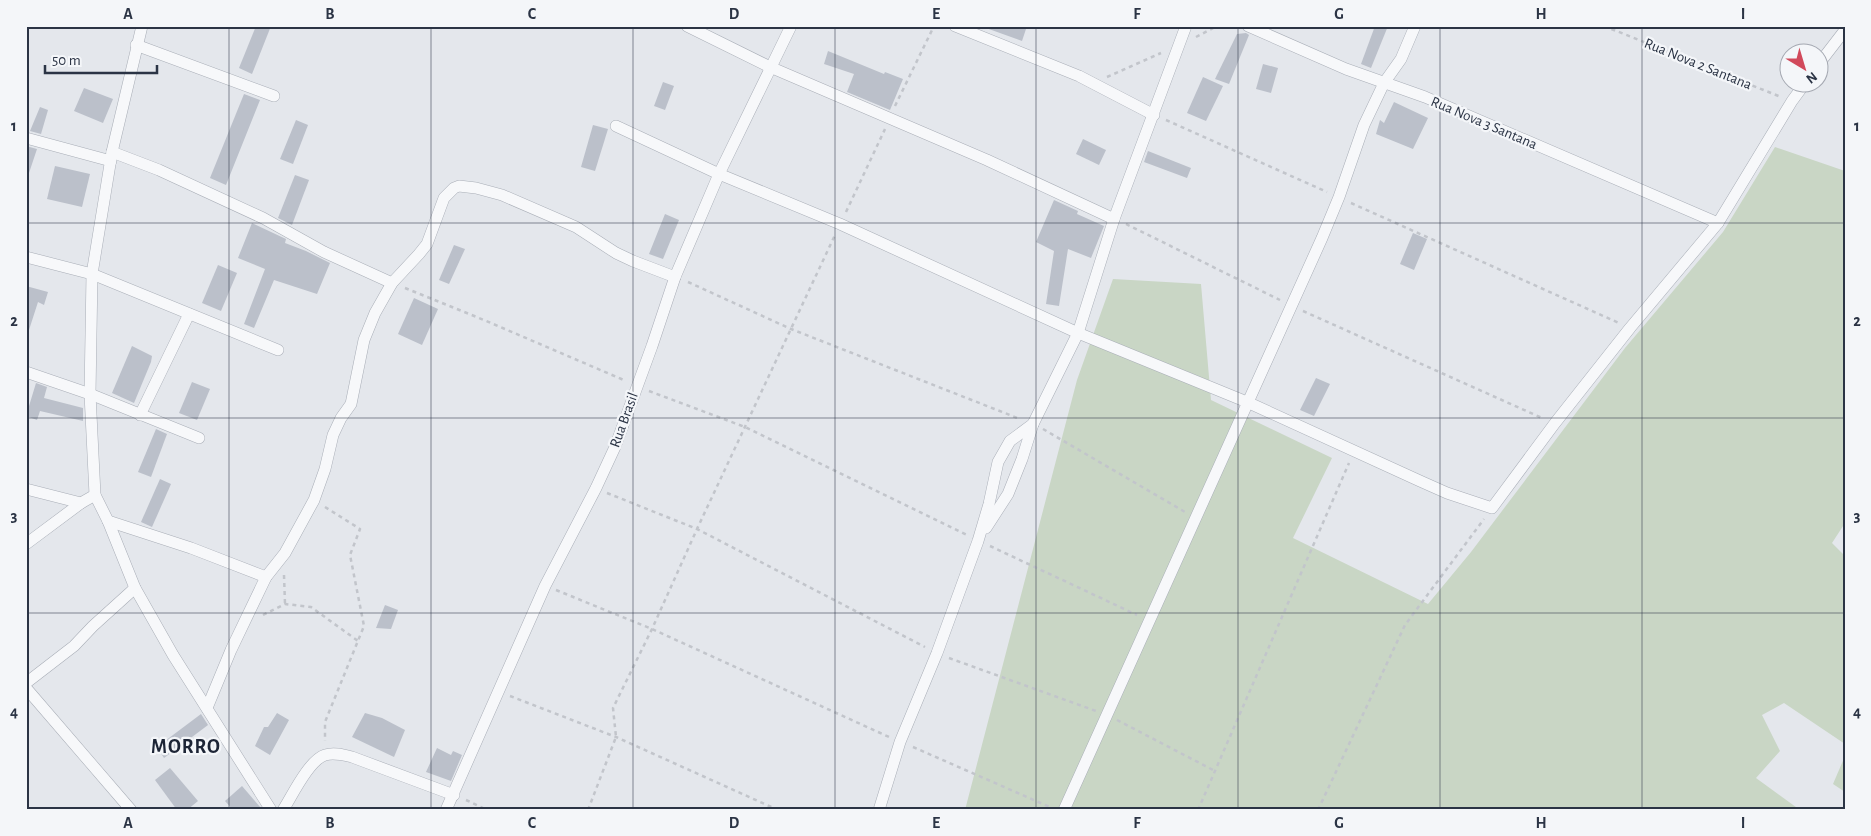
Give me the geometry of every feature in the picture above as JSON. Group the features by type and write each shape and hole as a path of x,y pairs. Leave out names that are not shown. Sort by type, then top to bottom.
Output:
{"street":[{"path":"142,26 136,45 112,157 92,274 90,394 95,495 108,520 135,588 173,655 271,810"},
{"path":"687,26 770,67 994,163 1114,219"},
{"name":"Rua Brasil","path":"446,810 545,586 615,447 675,277 719,174 791,26"},
{"path":"955,26 1093,83 1154,115"},
{"path":"978,540 1008,494 1033,424 1078,333 1114,219 1186,26"},
{"name":"Rua Nova 3 Santana","path":"1248,26 1346,69 1425,97 1718,223"},
{"path":"1064,810 1292,306 1339,197 1364,125 1384,83 1400,59 1415,26"},
{"path":"1828,52 1845,30"},
{"path":"136,45 274,96"},
{"path":"616,126 719,174 840,224 1078,333 1247,402 1447,493 1492,508 1555,423 1630,328 1718,223 1799,92"},
{"path":"26,138 112,157 159,170 262,218 324,252 392,283"},
{"path":"207,708 230,650 266,577 285,553 314,500 325,469 333,434 351,404 364,340 375,313 392,283 427,244 444,198 454,188 459,186 476,188 502,194 576,227 624,257 675,277"},
{"path":"26,257 92,274 278,350"},
{"path":"140,415 189,314"},
{"path":"26,372 90,394 199,438"},
{"path":"879,810 900,742 937,653 978,540 989,504 998,462 1003,450 1010,441 1033,424"},
{"path":"26,488 81,503"},
{"path":"26,544 81,503 95,495"},
{"path":"108,520 191,548 266,577"},
{"path":"26,684 74,646 135,588"},
{"path":"26,688 132,810"},
{"path":"283,810 316,760 326,755 337,754 352,757 454,795"}],"path":[{"path":"588,810 616,737 613,708 652,629 697,529 934,26"},
{"path":"1093,83 1217,26"},
{"name":"Rua Nova 2 Santana","path":"1604,26 1792,101"},
{"path":"1154,115 1630,328"},
{"path":"1114,219 1292,306 1555,423"},
{"path":"675,277 791,329 1033,424 1196,518"},
{"path":"392,283 484,320 637,386 745,427 1150,622"},
{"path":"1198,810 1354,452"},
{"path":"596,488 697,529 937,653 1107,715 1215,770"},
{"path":"314,500 360,529 350,556 364,626 325,722 326,755"},
{"path":"1318,810 1405,625 1492,508"},
{"path":"285,553 285,604"},
{"path":"545,586 652,629 900,742 1056,810"},
{"path":"242,625 285,604 311,607 358,641"},
{"path":"498,691 616,737 778,810"},
{"path":"454,795 487,810"}],"green space":[{"path":"1775,147 1845,171 1845,523 1832,543 1845,556 1845,744 1784,703 1762,715 1780,751 1756,778 1800,810 965,810 1077,380 1113,279 1201,284 1211,400 1332,458 1293,538 1428,604 1471,552 1625,348 1723,232"},
{"path":"1845,756 1845,792 1833,784"}],"building":[{"path":"256,26 271,26 252,74 239,68"},
{"path":"986,26 1027,26 1022,41 986,28"},
{"path":"1375,26 1388,26 1371,68 1361,64"},
{"path":"1246,33 1249,35 1229,84 1215,79 1237,34"},
{"path":"828,51 884,74 885,72 903,79 890,110 847,92 854,74 824,64"},
{"path":"1263,64 1278,68 1271,93 1256,89"},
{"path":"1203,77 1223,86 1206,121 1187,113"},
{"path":"663,82 674,86 665,110 654,106"},
{"path":"84,88 113,99 103,123 74,111"},
{"path":"244,94 260,100 226,185 210,178"},
{"path":"1394,102 1428,118 1413,149 1376,134 1380,120 1384,123"},
{"path":"40,107 48,110 41,134 30,131"},
{"path":"296,120 308,125 293,164 280,159"},
{"path":"593,125 608,129 595,171 581,167"},
{"path":"1083,139 1106,150 1099,165 1076,154"},
{"path":"26,146 37,149 29,173 26,173"},
{"path":"1148,151 1191,168 1187,178 1144,162"},
{"path":"55,166 90,174 82,207 47,199"},
{"path":"295,175 309,180 292,225 278,218"},
{"path":"1054,200 1078,211 1077,214 1104,226 1091,258 1068,249 1059,306 1046,304 1054,251 1036,242"},
{"path":"665,214 679,220 663,259 649,254"},
{"path":"252,223 286,239 285,243 330,263 317,294 274,280 254,328 244,324 265,269 238,258"},
{"path":"1413,233 1427,239 1414,270 1400,264"},
{"path":"454,245 465,249 449,284 439,280"},
{"path":"218,265 237,273 221,311 202,303"},
{"path":"26,286 48,292 44,305 38,302 29,330 26,330"},
{"path":"414,298 438,309 422,345 398,334"},
{"path":"132,346 152,356 134,403 112,393"},
{"path":"1316,378 1330,384 1314,416 1300,410"},
{"path":"192,382 210,389 197,420 179,413"},
{"path":"36,383 47,387 44,398 83,408 83,421 40,411 37,420 26,416"},
{"path":"156,429 167,434 151,477 138,472"},
{"path":"160,479 171,484 152,527 141,522"},
{"path":"385,605 398,610 391,629 376,628"},
{"path":"277,713 289,720 270,755 255,746 264,727 268,727"},
{"path":"365,713 382,718 405,730 394,757 352,737"},
{"path":"201,714 208,725 164,758 157,747"},
{"path":"437,748 451,755 453,751 462,755 451,781 426,772"},
{"path":"170,768 198,801 187,810 177,810 155,780"},
{"path":"242,786 262,810 233,810 225,801"}],"district":[{"name":"MORRO","path":"186,747"}]}
